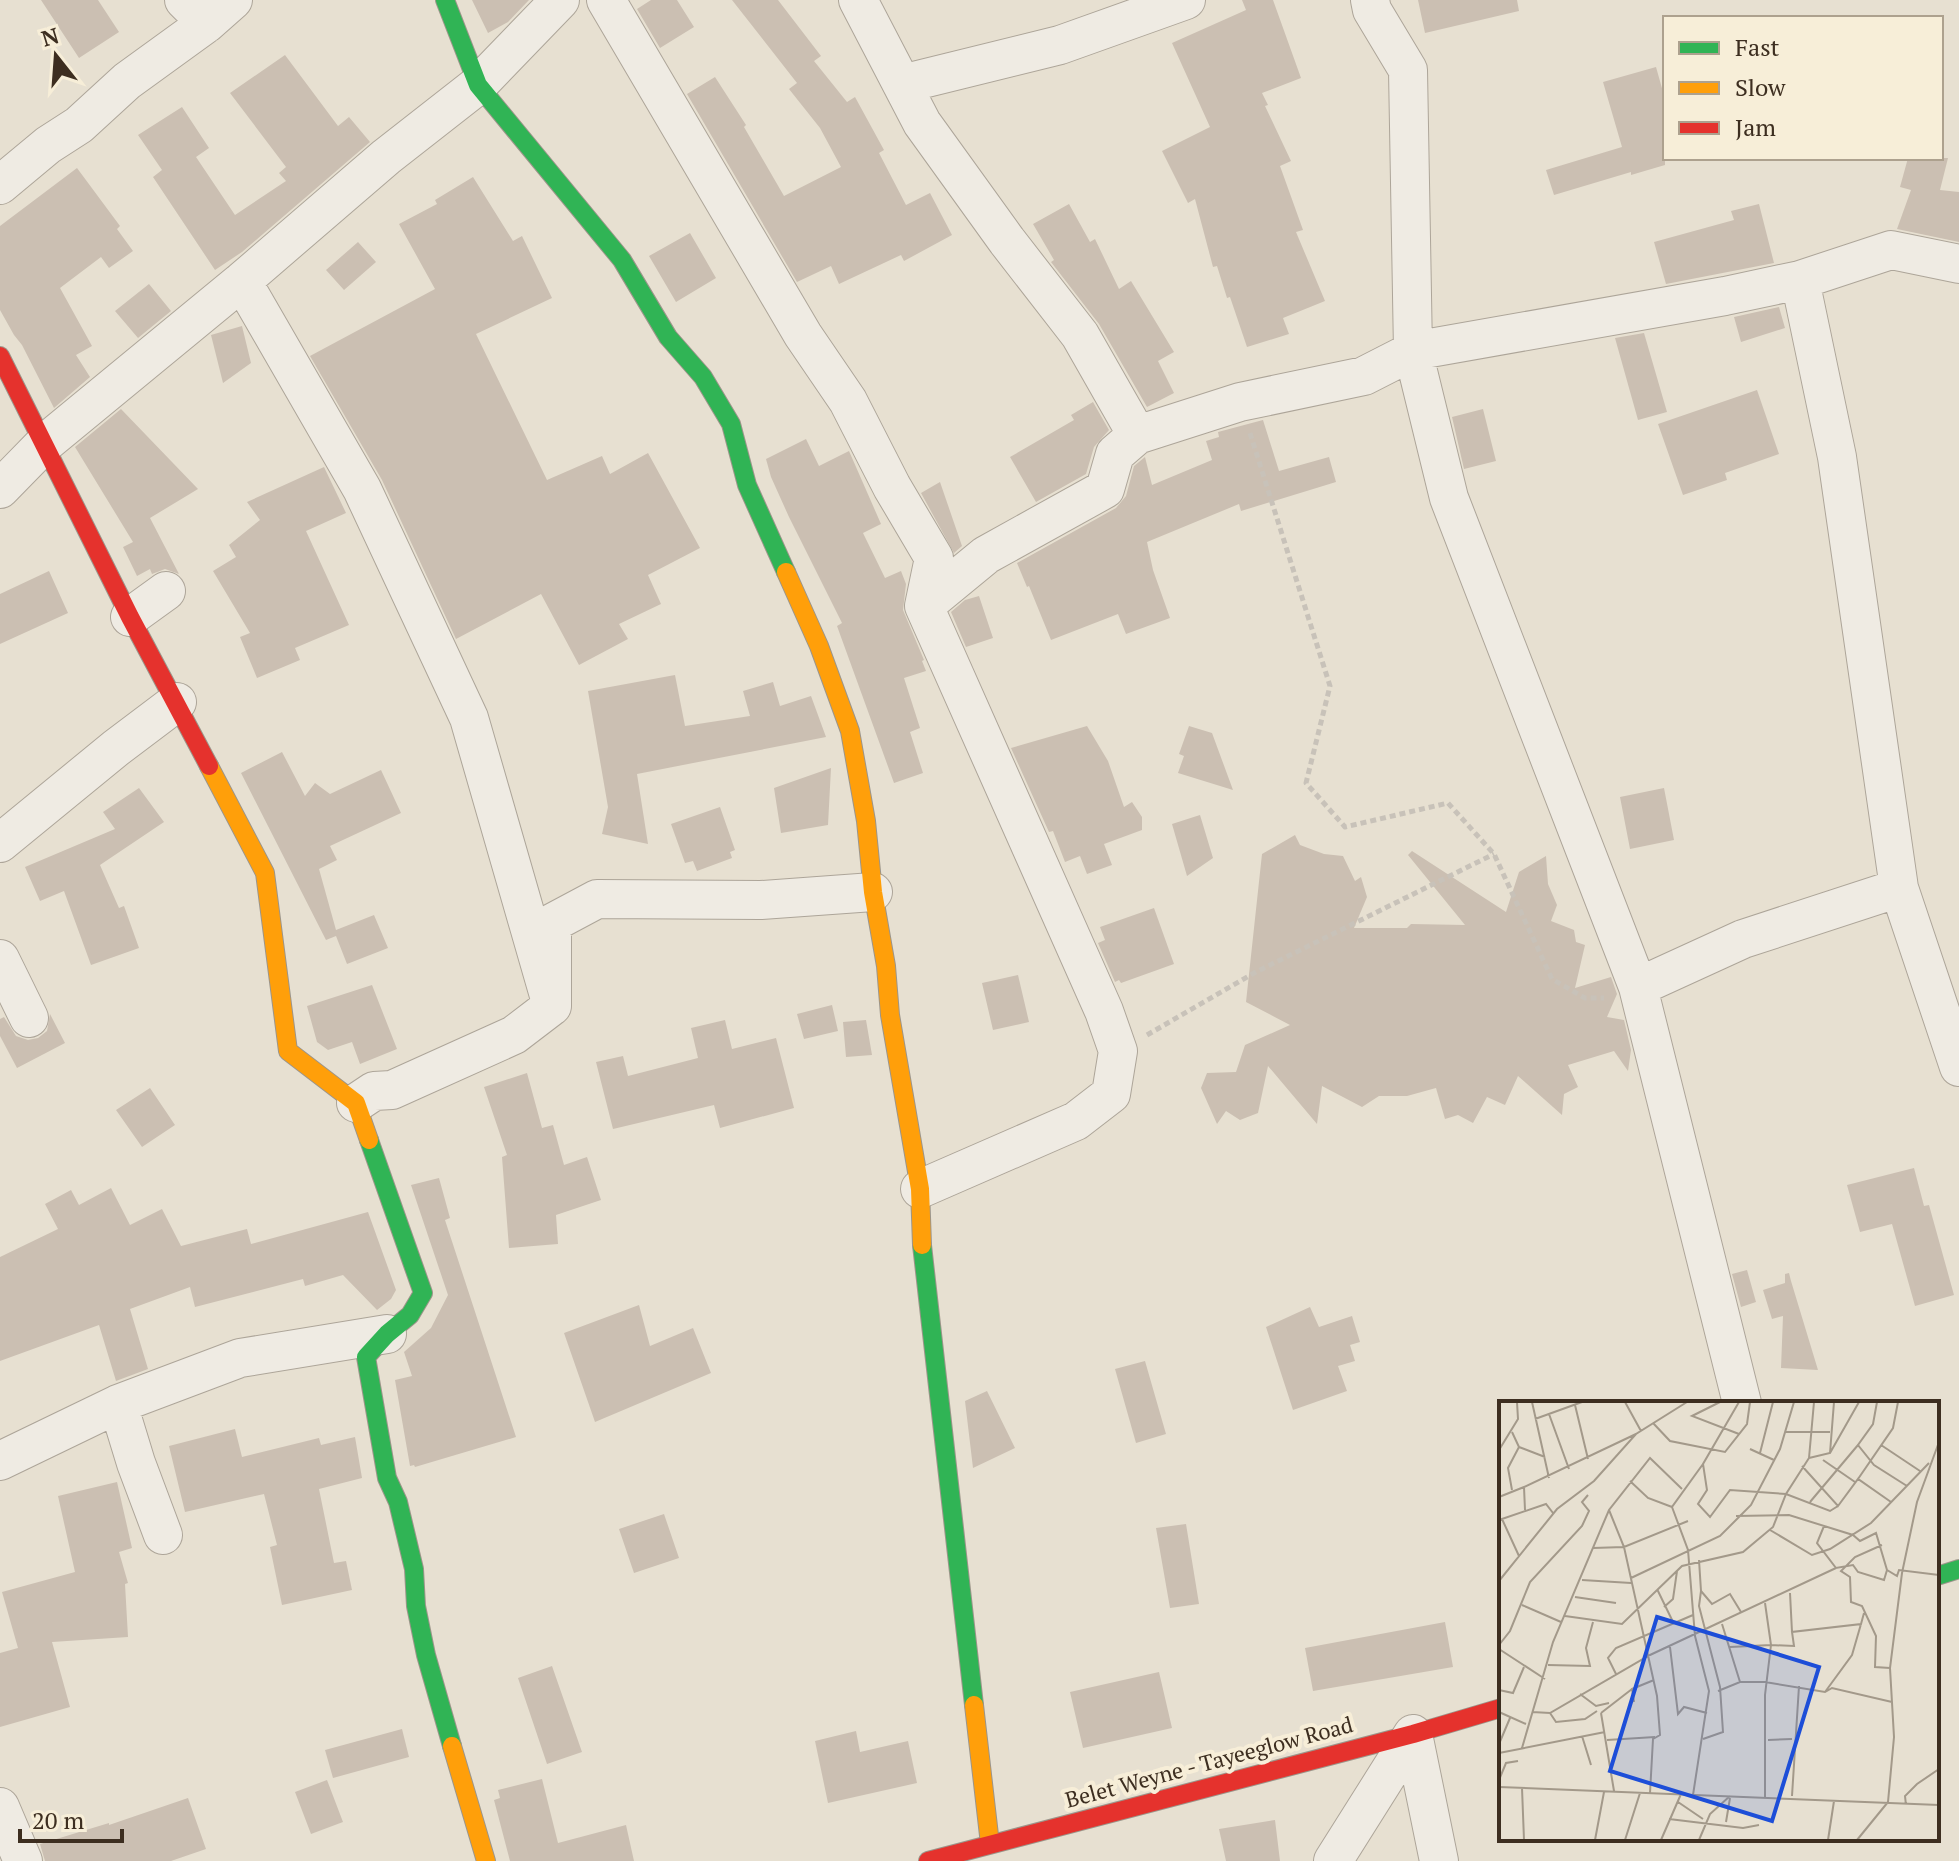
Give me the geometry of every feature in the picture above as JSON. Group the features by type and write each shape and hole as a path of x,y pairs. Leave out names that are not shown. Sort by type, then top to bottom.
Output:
{"street":[{"path":"445,0 478,85 622,260 668,337 703,377 731,424 747,485 819,646 850,731 866,821 890,1015 920,1189 921,1235 990,1844"},
{"path":"0,489 44,444 242,281 386,157 478,85 560,0"},
{"path":"606,0 803,335 848,401 892,487 934,558 924,606 1098,998 1118,1051 1111,1094 1076,1121 920,1189"},
{"path":"858,0 922,123 1080,335 1137,435"},
{"path":"902,84 1060,45 1186,0"},
{"path":"1370,0 1372,10 1408,70 1413,351 1449,498 1638,987 1742,1401"},
{"path":"0,185 48,145 79,125 208,8"},
{"path":"924,606 986,555 1105,489 1115,454 1137,435 1240,402 1364,376 1413,351 1725,296 1800,280 1891,250 1959,264"},
{"path":"1800,280 1837,457 1899,888 1959,1067"},
{"path":"242,281 362,489 469,718 552,1006"},
{"path":"0,356 130,617 265,873 288,1051 356,1103 423,1293 410,1315 366,1357 387,1478 398,1502 414,1569 416,1606 426,1655 486,1861"},
{"path":"130,617 166,591"},
{"path":"0,843 177,702"},
{"path":"1638,987 1743,939 1899,888"},
{"path":"552,1006 552,923 597,899 761,900 873,892"},
{"path":"0,959 29,1018"},
{"path":"356,1103 374,1091 392,1090 514,1035 552,1006"},
{"path":"0,1461 118,1404 240,1358 387,1334"},
{"path":"118,1404 163,1535"},
{"path":"1939,1575 1959,1569"},
{"name":"Belet Weyne - Tayeeglow Road","path":"928,1861 1499,1709"},
{"path":"1333,1861 1413,1734"},
{"path":"1413,1734 1439,1861"},
{"path":"0,1807 23,1861"}],"path":[{"path":"1240,402 1330,686 1306,783 1345,827 1448,803 1494,854 1552,979 1585,998 1613,998 1638,987"},
{"path":"1118,1051 1254,973 1494,854"}],"building":[{"path":"41,0 98,0 119,32 79,58"},
{"path":"472,0 529,0 508,22 488,33"},
{"path":"651,0 677,0 694,27 660,48 637,9"},
{"path":"732,0 778,0 821,56 814,61 847,102 855,97 884,150 879,153 906,205 930,193 952,235 904,261 901,255 839,284 831,266 797,282 687,94 715,77 746,125 744,127 784,196 841,167 820,128 789,89 797,83"},
{"path":"1242,0 1273,0 1301,78 1262,93 1291,161 1280,166 1303,230 1296,232 1325,301 1283,318 1289,334 1247,347 1217,266 1213,267 1195,199 1188,203 1162,151 1210,127 1172,43 1246,10"},
{"path":"1418,0 1517,0 1519,11 1425,33"},
{"path":"285,55 338,126 349,117 370,142 242,252 215,270 153,177 162,170 138,135 182,107 209,148 196,157 235,215 286,181 279,173 286,167 230,93"},
{"path":"1656,67 1663,92 1665,165 1554,195 1546,170 1622,147 1603,82"},
{"path":"1948,158 1940,190 1959,192 1959,242 1897,229 1911,190 1900,187 1907,160"},
{"path":"77,168 120,226 117,229 133,251 109,268 101,257 60,288 92,346 76,355 90,377 54,408 0,310 0,226"},
{"path":"473,177 513,241 522,236 552,298 476,334 547,480 602,456 610,474 648,453 700,548 648,575 661,604 619,624 628,639 579,665 541,594 456,639 382,480 310,356 435,289 399,224 437,204 435,200"},
{"path":"1069,204 1090,242 1095,239 1119,289 1131,281 1174,352 1158,361 1174,393 1147,407 1099,324 1051,262 1054,260 1033,224"},
{"path":"1759,204 1774,263 1666,284 1654,242 1734,220 1731,211"},
{"path":"690,233 716,278 676,302 649,256"},
{"path":"358,242 376,262 344,290 326,270"},
{"path":"149,284 171,311 138,338 115,311"},
{"path":"1779,307 1785,328 1741,342 1734,317"},
{"path":"242,326 251,363 223,383 211,335"},
{"path":"1644,333 1667,412 1638,420 1615,338"},
{"path":"1757,390 1779,454 1725,473 1727,480 1683,495 1658,424"},
{"path":"1093,402 1109,430 1094,447 1086,474 1036,502 1010,457 1074,420 1071,415"},
{"path":"121,409 198,489 150,518 179,574 165,569 152,574 150,569 137,576 123,547 133,542 75,447"},
{"path":"1483,409 1496,461 1464,469 1452,417"},
{"path":"1263,420 1279,471 1329,457 1336,482 1241,511 1239,504 1147,542 1170,618 1126,634 1118,614 1051,640 1017,563 1116,508 1126,496 1134,466 1145,457 1152,485 1212,460 1206,441 1219,437 1218,432"},
{"path":"806,439 819,466 849,451 881,524 863,533 885,578 901,571 906,584 903,610 926,671 904,678 920,728 910,732 923,773 894,783 837,626 842,623 789,517 766,459"},
{"path":"324,467 346,513 306,531 349,625 295,648 300,660 257,678 240,637 250,633 213,571 236,557 229,545 260,520 247,502"},
{"path":"940,482 962,546 954,553 921,493"},
{"path":"49,571 68,613 0,644 0,594"},
{"path":"979,596 993,638 966,647 951,612 965,600"},
{"path":"675,675 685,726 750,716 743,691 773,682 780,706 811,696 826,737 637,774 648,844 602,834 608,807 588,691"},
{"path":"1087,726 1108,761 1124,807 1132,802 1142,817 1142,830 1104,844 1112,865 1087,874 1080,856 1065,862 1053,831 1049,832 1011,748"},
{"path":"1189,726 1212,733 1233,790 1178,773 1184,756 1179,754"},
{"path":"282,752 305,796 315,783 330,794 381,770 401,813 330,846 337,860 319,869 336,930 374,915 388,948 347,964 336,936 326,940 241,773"},
{"path":"831,768 828,825 781,833 774,788"},
{"path":"139,788 164,822 100,865 119,908 124,906 139,948 91,965 64,891 40,901 25,867 115,829 103,812"},
{"path":"1664,788 1674,840 1630,849 1620,797"},
{"path":"720,807 735,850 730,852 732,858 697,871 693,861 685,863 671,824"},
{"path":"1200,815 1213,858 1187,876 1172,824"},
{"path":"1295,835 1300,845 1324,854 1343,856 1355,881 1361,877 1367,897 1354,928 1407,928 1411,924 1465,925 1408,855 1412,851 1506,912 1519,872 1546,856 1548,884 1557,905 1551,921 1574,930 1576,942 1585,945 1575,988 1611,977 1617,994 1607,1017 1624,1020 1631,1050 1628,1071 1614,1051 1568,1065 1578,1087 1564,1094 1562,1115 1518,1076 1505,1105 1487,1097 1473,1123 1458,1115 1445,1119 1436,1088 1407,1096 1379,1096 1362,1107 1322,1086 1317,1124 1268,1066 1258,1113 1240,1120 1226,1111 1217,1124 1201,1088 1207,1073 1236,1072 1245,1045 1290,1025 1246,1002 1262,854"},
{"path":"1154,908 1174,964 1121,983 1119,980 1115,982 1098,943 1105,940 1100,927"},
{"path":"1018,975 1029,1022 993,1030 982,983"},
{"path":"372,985 397,1049 360,1064 352,1042 328,1050 317,1042 307,1006"},
{"path":"832,1005 838,1031 804,1039 797,1014"},
{"path":"50,1014 65,1043 17,1068 0,1036 0,1019 4,1017 16,1036 28,1040 38,1038 47,1031"},
{"path":"725,1020 732,1049 776,1038 794,1108 720,1128 714,1105 613,1129 596,1062 623,1056 628,1076 698,1058 691,1028"},
{"path":"866,1020 872,1055 846,1057 843,1022"},
{"path":"527,1073 542,1128 553,1125 564,1165 587,1157 601,1200 556,1215 558,1244 509,1248 502,1157 507,1155 484,1087"},
{"path":"150,1088 175,1125 142,1147 116,1110"},
{"path":"1914,1168 1924,1206 1929,1205 1954,1295 1915,1306 1892,1224 1860,1232 1847,1185"},
{"path":"439,1178 450,1218 445,1220 516,1437 415,1467 410,1466 395,1380 412,1376 404,1352 431,1328 448,1295 411,1185"},
{"path":"111,1188 130,1225 162,1209 181,1246 247,1229 251,1244 368,1212 396,1290 391,1299 377,1310 343,1275 305,1286 303,1279 195,1307 190,1287 130,1309 148,1369 116,1381 99,1325 0,1361 0,1257 58,1229 45,1204 71,1190 79,1205"},
{"path":"1747,1270 1756,1302 1741,1307 1732,1274"},
{"path":"1789,1273 1818,1370 1781,1368 1783,1316 1772,1319 1763,1290 1785,1283 1785,1274"},
{"path":"639,1305 650,1346 693,1328 711,1373 595,1422 564,1333"},
{"path":"1310,1307 1319,1327 1352,1316 1360,1342 1350,1345 1355,1361 1338,1366 1347,1391 1293,1410 1266,1327"},
{"path":"1145,1361 1166,1434 1136,1443 1115,1369"},
{"path":"987,1391 1015,1448 973,1468 965,1401"},
{"path":"235,1429 242,1457 319,1438 321,1445 355,1437 362,1478 319,1489 334,1563 346,1561 352,1590 282,1605 270,1547 277,1545 264,1494 185,1512 169,1446"},
{"path":"117,1482 132,1548 119,1552 128,1583 125,1584 128,1637 52,1642 70,1707 0,1727 0,1653 18,1648 2,1592 75,1572 58,1496"},
{"path":"664,1514 679,1558 634,1573 619,1529"},
{"path":"1186,1524 1199,1604 1170,1608 1156,1528"},
{"path":"1445,1622 1453,1667 1313,1691 1305,1648"},
{"path":"552,1666 582,1752 547,1764 518,1678"},
{"path":"1159,1672 1172,1728 1083,1748 1070,1692"},
{"path":"402,1729 409,1757 333,1778 325,1750"},
{"path":"856,1731 860,1752 908,1741 917,1783 828,1803 815,1741"},
{"path":"542,1779 558,1843 626,1825 634,1861 510,1861 494,1800 500,1798 498,1790"},
{"path":"327,1780 343,1822 311,1834 295,1792"},
{"path":"188,1798 206,1849 171,1861 45,1861 40,1844"},
{"path":"1275,1820 1280,1861 1226,1861 1219,1829"}],"traffic: fast":[{"path":"445,0 478,85 622,260 668,337 703,377 731,424 747,485 786,572"},
{"path":"369,1140 423,1293 410,1315 366,1357 387,1478 398,1502 414,1569 416,1606 426,1655 452,1746"},
{"path":"922,1245 974,1705"},
{"path":"1939,1575 1959,1569"}],"traffic: slow":[{"path":"786,572 819,646 850,731 866,821 890,1015 920,1189 922,1245"},
{"path":"209,766 265,873 288,1051 356,1103 369,1140"},
{"path":"974,1705 990,1844"},
{"path":"452,1746 486,1861"}],"traffic: jam":[{"path":"0,356 130,617 209,766"},
{"path":"928,1861 1499,1709"}]}
